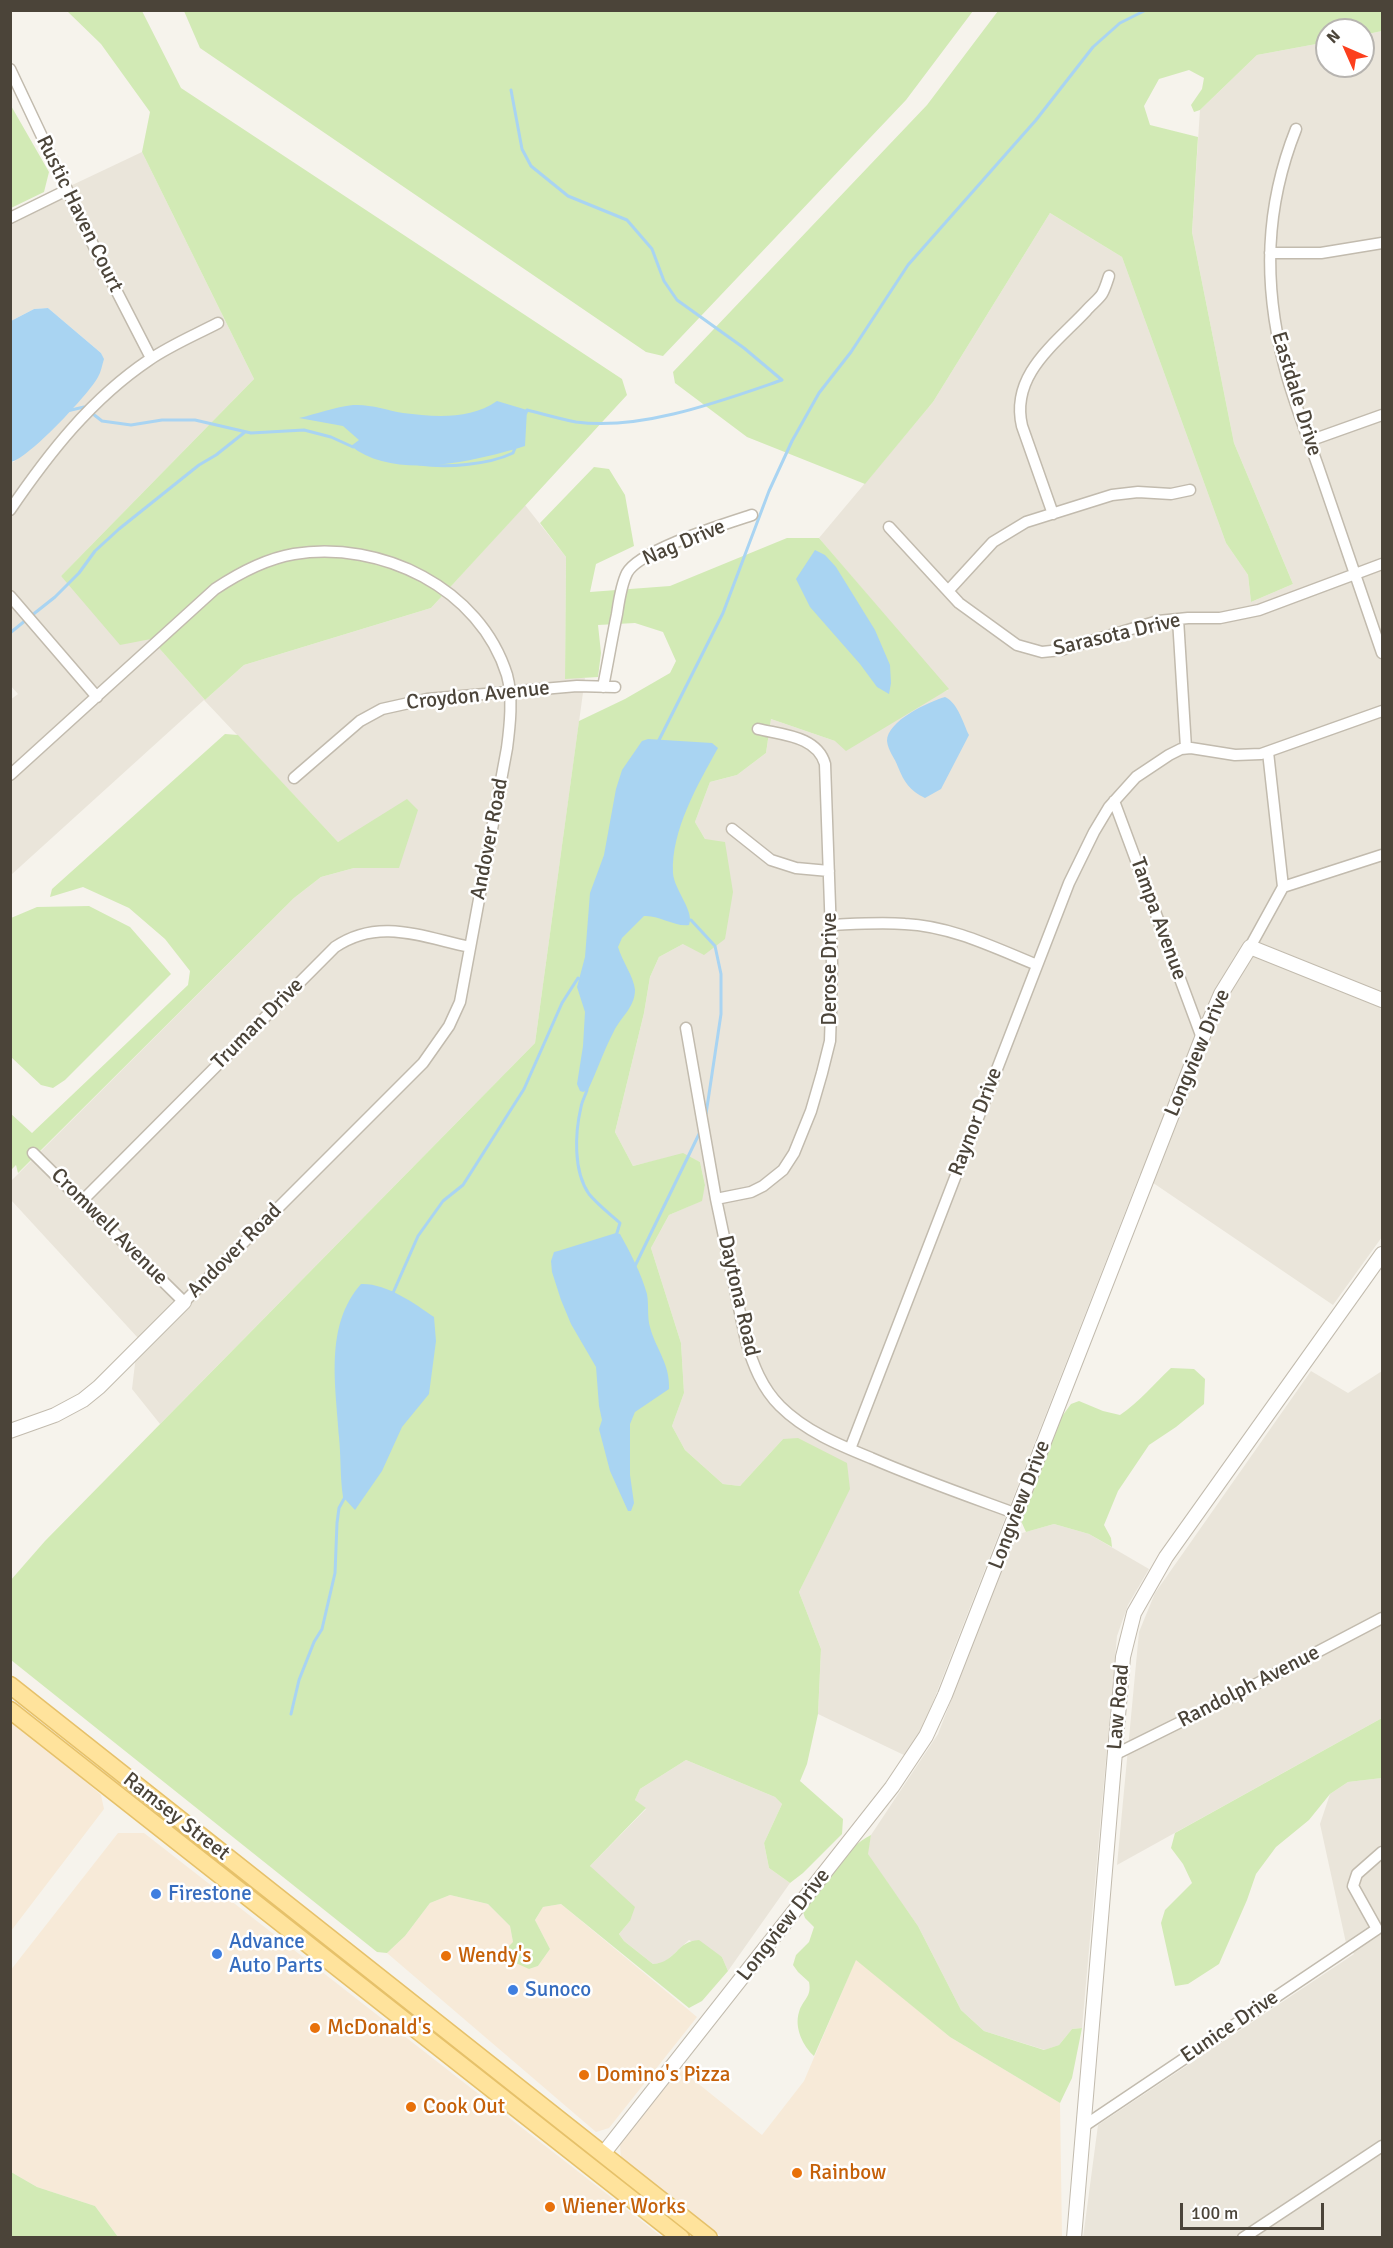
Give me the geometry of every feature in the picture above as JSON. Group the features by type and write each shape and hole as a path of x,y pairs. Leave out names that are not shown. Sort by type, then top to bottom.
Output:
{"main road":[{"name":"Ramsey Street","path":"10,1685 709,2238"},
{"name":"Ramsey Street","path":"10,1710 401,2020 681,2238"},
{"path":"127,1803 139,1788"},
{"path":"401,2020 412,2003"}],"street":[{"name":"Rustic Haven Court","path":"10,69 133,326 152,358"},
{"name":"Eastdale Drive","path":"1296,129 1278,181 1273,208 1270,253 1273,315 1284,367 1383,653"},
{"path":"10,218 68,190"},
{"path":"1270,253 1321,253 1383,243"},
{"path":"1053,514 1022,426 1019,413 1020,395 1024,382 1038,361 1102,294 1109,276"},
{"path":"10,510 60,441 77,421 104,396 152,358 218,323"},
{"path":"1310,441 1383,415"},
{"path":"948,591 993,542 1020,525 1112,495 1138,492 1171,494 1190,490"},
{"name":"Nag Drive","path":"609,687 620,599 627,573 634,564 696,534 752,515"},
{"name":"Sarasota Drive","path":"889,527 959,603 1011,641 1042,652 1061,650 1145,624 1178,619 1220,618 1250,613 1383,564"},
{"name":"Andover Road","path":"10,775 155,646 200,602 232,578 273,559 306,553 333,552 372,556 415,572 448,593 470,612 490,637 507,677 510,726 507,748 460,1002 449,1026 423,1063 99,1387 83,1400 55,1415 10,1431"},
{"path":"10,596 97,697"},
{"path":"1178,619 1186,748 1248,756 1268,752 1383,711"},
{"name":"Croydon Avenue","path":"294,778 352,727 382,709 427,699 578,686 609,687"},
{"name":"Derose Drive","path":"716,1199 738,1196 763,1186 783,1170 794,1153 811,1111 830,1041 831,924 825,764 823,758 810,743 758,729"},
{"name":"Raynor Drive","path":"850,1449 1069,884 1094,832 1114,801 1136,777 1152,765 1186,748"},
{"path":"1268,752 1283,887 1383,855"},
{"name":"Tampa Avenue","path":"1114,801 1202,1038"},
{"path":"732,829 771,860 796,868 829,871"},
{"name":"Longview Drive","path":"603,2154 886,1794 926,1736 945,1695 1017,1514 1202,1038 1221,994 1283,887"},
{"path":"831,924 906,924 941,930 974,940 1037,965"},
{"name":"Truman Drive","path":"82,1201 335,947 370,931 390,930 470,947"},
{"path":"1250,947 1383,1000"},
{"name":"Daytona Road","path":"686,1028 716,1199 746,1341 757,1372 779,1405 794,1418 827,1439 907,1474 1017,1514"},
{"name":"Cromwell Avenue","path":"33,1153 184,1302"},
{"name":"Law Road","path":"1074,2238 1114,1755 1127,1638 1140,1601 1166,1557 1383,1254"},
{"name":"Randolph Avenue","path":"1114,1755 1383,1618"},
{"name":"Eunice Drive","path":"1084,2126 1377,1929 1353,1886 1357,1874 1383,1852"},
{"path":"1243,2238 1383,2146"}],"shaded area":[{"path":"1382,31 1382,1237 1333,1305 1140,1174 920,1735 906,1756 818,1714 821,1649 799,1592 814,1561 783,1439 740,1486 723,1484 685,1450 672,1426 684,1393 681,1343 651,1248 669,1215 701,1201 705,1185 700,1162 683,1154 633,1166 615,1132 644,1013 650,977 659,957 683,944 705,839 695,822 710,782 737,775 766,753 771,719 835,741 948,690 819,538 933,402 1050,213 1122,257 1226,543 1248,575 1251,602 1293,584 1234,443 1192,232 1200,110 1257,55 1315,44 1315,78 1375,78 1375,32"},
{"path":"142,152 254,379 61,576 151,639 205,700 244,665 431,608 525,505 566,557 565,678 585,678 535,1043 160,1424 132,1389 138,1338 11,1200 11,1181 294,898 321,877 354,868 399,868 355,832 338,842 204,700 11,875 10,700 18,694 10,685 11,462 14,462 103,359 101,353 48,308 34,309 11,321 11,214"},
{"path":"1311,1371 1348,1393 1382,1371 1382,1718 1117,1865 1139,1632 1155,1593"},
{"path":"1054,1524 1089,1534 1149,1569 1128,1605 1117,1636 1082,2028 1072,2029 1059,2045 1045,2050 984,2031 961,2010 918,1926 867,1854 871,1835 938,1734 1015,1535"},
{"path":"11,1716 101,1795 104,1809 11,1931"},
{"path":"686,1760 775,1797 782,1804 764,1843 769,1868 790,1883 728,1971 722,1957 689,1940 664,1963 653,1964 624,1941 619,1934 630,1921 590,1866 646,1809 635,1800 640,1789"},
{"path":"1382,1778 1382,2237 1083,2238 1098,2125 1354,1954 1346,1943 1320,1824 1330,1794 1348,1782"},
{"path":"118,1833 144,1833 662,2237 118,2237 95,2206 37,2187 11,2172 10,1971"},
{"path":"450,1895 488,1904 510,1926 513,1942 529,1969 538,1966 550,1949 535,1920 543,1907 561,1904 697,2017 609,2128 596,2132 387,1953 405,1936 430,1903"},
{"path":"856,1959 950,2037 1060,2103 1062,2237 722,2237 621,2160 620,2144 680,2069 762,2135 804,2081"}],"green space":[{"path":"67,11 142,11 181,88 622,379 627,395 431,608 244,665 205,700 151,639 120,645 61,576 254,379 142,152 150,112 101,44"},
{"path":"184,11 973,11 906,100 663,356 646,352 200,48"},
{"path":"998,11 1382,11 1382,31 1375,32 1375,18 1315,18 1315,44 1257,55 1200,110 1194,112 1191,105 1202,89 1204,78 1189,70 1159,79 1144,106 1150,125 1198,137 1192,232 1234,443 1293,584 1251,602 1248,575 1226,543 1122,257 1050,213 933,402 865,484 747,437 675,383 673,372 927,105"},
{"path":"10,104 49,172 44,192 11,208"},
{"path":"594,467 609,469 625,495 634,546 596,564 590,592 670,586 787,538 819,538 949,689 846,751 835,741 771,719 766,753 737,775 710,782 695,822 705,839 725,842 733,892 725,939 704,955 683,944 659,957 650,977 644,1013 615,1132 633,1166 683,1153 700,1162 705,1185 702,1201 669,1215 651,1248 681,1343 684,1393 672,1426 685,1450 723,1484 740,1486 783,1439 798,1438 847,1463 850,1489 799,1592 821,1649 818,1714 807,1764 800,1781 843,1819 842,1834 790,1883 769,1868 764,1843 782,1804 775,1797 686,1760 640,1789 635,1800 646,1808 590,1866 635,1907 630,1921 619,1934 624,1941 653,1964 667,1960 685,1944 699,1940 722,1957 728,1971 702,2001 689,2008 561,1904 543,1907 535,1920 550,1949 538,1966 529,1969 507,1959 507,1948 513,1942 510,1926 488,1904 450,1895 430,1903 405,1936 387,1953 377,1952 11,1660 10,1581 45,1541 535,1043 579,721 625,699 670,673 676,661 663,632 635,623 598,625 601,653 598,677 565,679 566,557 540,523"},
{"path":"225,734 238,735 338,842 407,799 418,810 399,868 354,868 321,877 294,898 18,1173 16,1165 11,1170 10,1113 32,1133 188,985 190,971 165,939 129,908 83,887 50,897 52,889"},
{"path":"89,906 130,927 171,974 65,1080 53,1088 41,1085 11,1057 11,918 37,907"},
{"path":"1171,1368 1194,1369 1205,1379 1204,1404 1149,1445 1118,1491 1104,1525 1111,1538 1112,1547 1089,1534 1054,1524 1026,1532 1021,1521 1060,1419 1071,1404 1079,1401 1120,1415"},
{"path":"1382,1718 1382,1778 1348,1782 1330,1794 1309,1820 1276,1847 1256,1874 1219,1964 1188,1984 1175,1986 1161,1923 1165,1910 1192,1883 1183,1864 1171,1848 1175,1833"},
{"path":"871,1835 868,1854 918,1926 961,2010 984,2031 1044,2050 1059,2045 1072,2029 1082,2028 1072,2078 1060,2103 950,2037 856,1960 814,2056 806,2047 800,2036 798,2018 810,1987 809,1982 793,1965 796,1955 809,1942 814,1927 805,1918 802,1909 852,1848"},
{"path":"11,2172 37,2187 95,2206 118,2237 11,2237"}],"water":[{"path":"48,308 101,353 104,359 98,377 71,411 31,450 11,462 11,321 34,309"},
{"path":"497,401 527,410 525,446 460,462 436,465 389,463 369,457 351,446 359,440 343,426 299,418 353,405 372,406 403,413 452,416 475,411"},
{"path":"815,550 825,555 836,567 875,630 890,665 889,694 877,687 810,607 796,579"},
{"path":"945,697 957,708 969,735 941,789 925,798 905,782 887,741 894,726 910,713"},
{"path":"648,739 712,743 718,748 687,808 676,840 674,880 689,913 689,925 644,916 622,938 618,947 635,990 633,1002 610,1038 588,1090 583,1092 577,1084 585,1012 577,987 585,957 590,893 604,855 616,789 622,770 642,741"},
{"path":"616,1233 620,1234 624,1241 645,1286 650,1327 669,1380 669,1389 635,1412 630,1424 630,1475 634,1503 631,1511 628,1511 610,1471 599,1429 602,1420 596,1367 571,1324 552,1272 551,1261 554,1252"},
{"path":"361,1284 390,1290 434,1317 436,1341 429,1394 402,1427 382,1471 355,1510 343,1497 341,1482 335,1357 342,1318 349,1301"}],"waterway":[{"path":"658,742 723,613 769,491 792,441 819,393 851,352 908,265 1036,120 1093,47 1120,23 1146,10"},
{"path":"511,90 522,149 531,166 568,196 627,220 652,249 664,281 677,300 744,348 782,380"},
{"path":"526,413 527,410 576,422 601,424 627,422 707,405 782,380"},
{"path":"67,411 84,407 102,421 131,425 162,420 195,420 251,433 304,430 331,437 353,447"},
{"path":"31,616 55,597 79,573 95,551 119,529 199,465 245,432"},
{"path":"419,464 442,466 479,463 513,453 515,448"},
{"path":"10,633 26,620"},
{"path":"687,920 691,920 715,946 721,974 721,1014 706,1114"},
{"path":"390,1293 393,1293 418,1236 443,1201 463,1185 524,1089 562,1003 578,978 581,980"},
{"path":"587,1090 577,1128 580,1174 589,1194 620,1223 616,1236"},
{"path":"635,1266 700,1132"},
{"path":"291,1714 299,1680 314,1642 322,1629 335,1573 339,1508 345,1497"}],"place":[{"name":"Firestone","path":"156,1894"},
{"name":"Advance Auto Parts","path":"217,1954"},
{"name":"Wendy's","path":"446,1956"},
{"name":"Sunoco","path":"513,1990"},
{"name":"McDonald's","path":"315,2028"},
{"name":"Domino's Pizza","path":"584,2075"},
{"name":"Cook Out","path":"411,2107"},
{"name":"Rainbow","path":"797,2173"},
{"name":"Wiener Works","path":"550,2207"}]}
